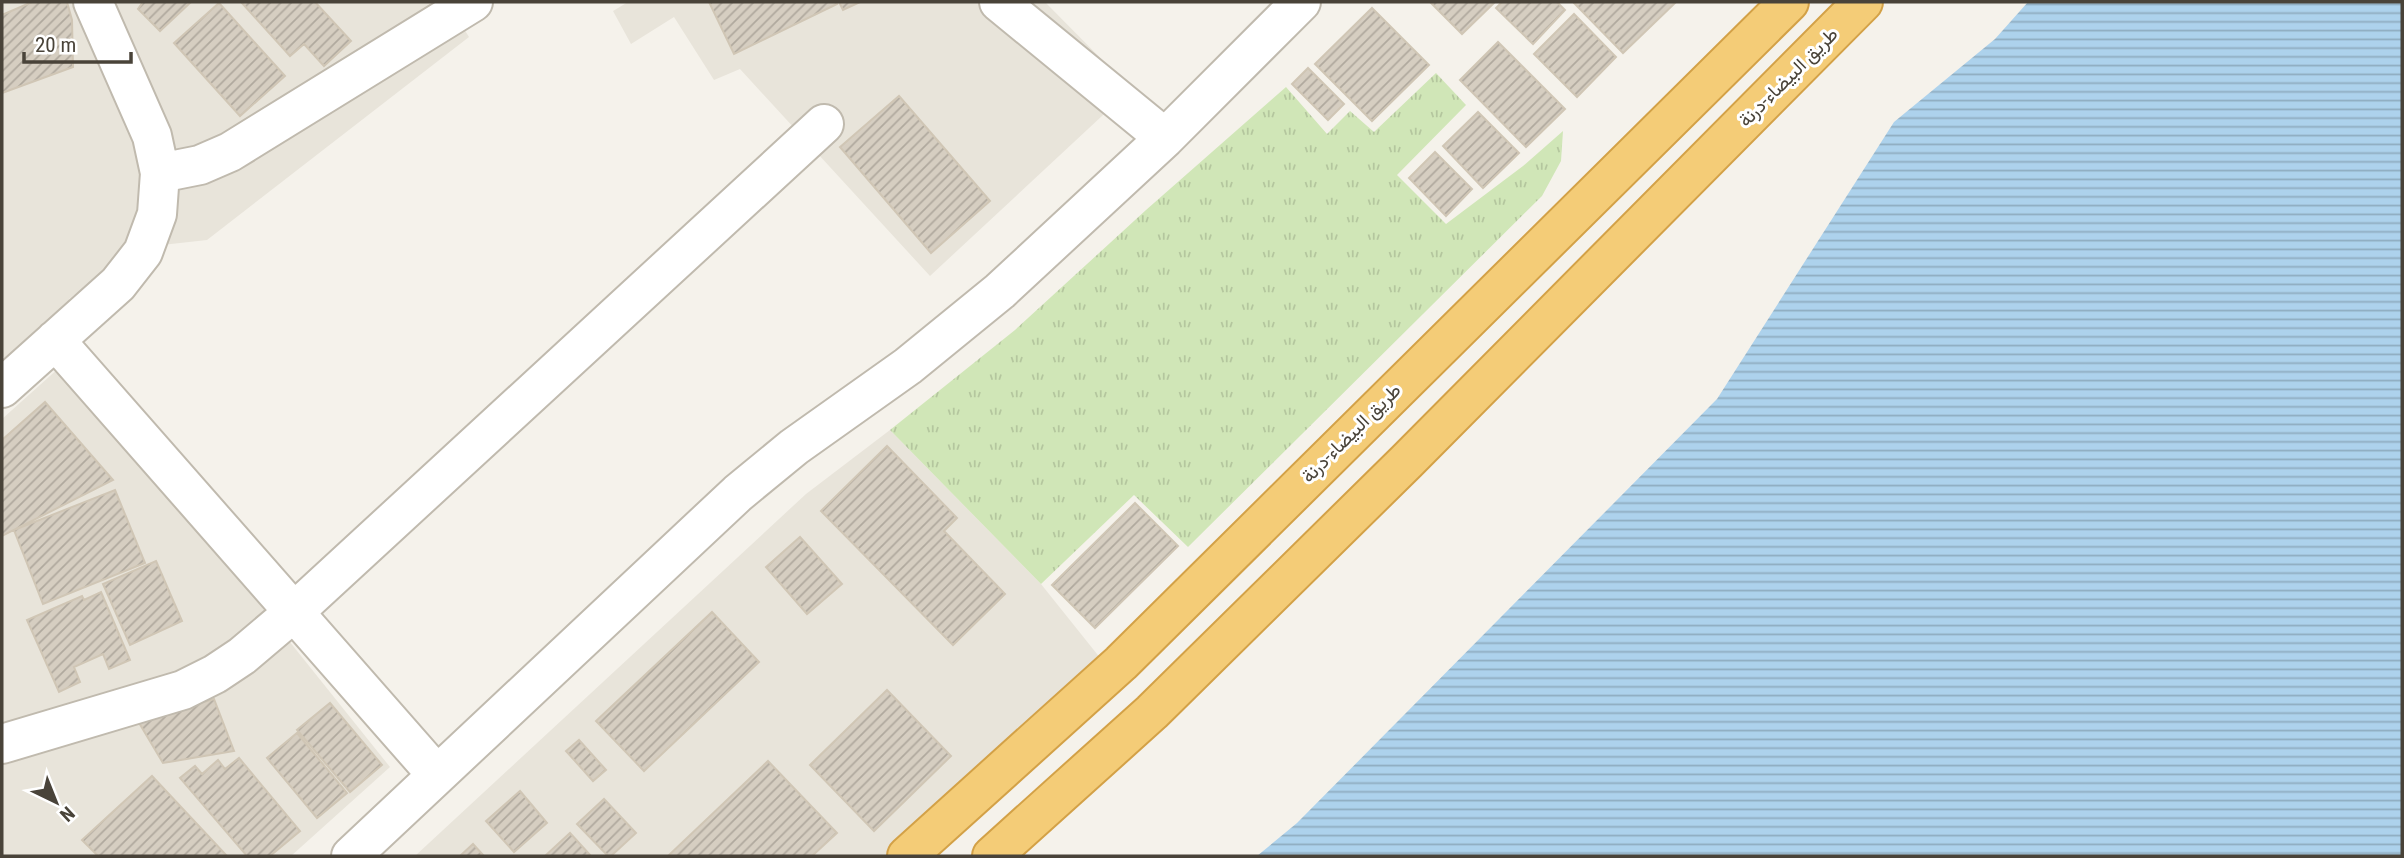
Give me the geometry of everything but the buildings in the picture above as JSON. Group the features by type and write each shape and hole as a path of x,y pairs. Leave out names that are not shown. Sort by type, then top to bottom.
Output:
{"highway":[{"name":"طريق البيضاء-درنة","path":"907,856 1121,663 1788,2"},
{"name":"طريق البيضاء-درنة","path":"992,856 1152,712 1407,461 1863,2"}],"street":[{"path":"2,388 118,284 143,251 158,214 160,173 152,136 93,2"},
{"path":"160,173 200,166 230,152 473,2"},
{"path":"999,2 1165,138"},
{"path":"351,856 738,493 793,447 955,329 1000,291 1165,138 1301,2"},
{"path":"2,744 183,690 215,674 242,656 294,612 824,124"},
{"path":"55,341 437,775"}],"shaded area":[{"path":"2,2 459,2 451,8 469,37 207,240 135,248 69,299 78,312 9,363 2,355"},
{"path":"628,2 1045,2 1131,89 930,276 740,69 714,80 674,17 631,44 613,11"},
{"path":"60,367 149,466 390,767 291,856 2,856 2,419"},
{"path":"890,430 1041,584 1109,669 891,856 415,856 806,494"}],"green space":[{"path":"1436,73 1466,105 1397,175 1446,224 1523,166 1563,131 1561,161 1542,196 1188,547 1134,495 1041,584 890,430 1015,330 1286,87 1327,134 1350,111 1374,132"}],"water":[{"path":"2028,2 2402,2 2402,856 1257,856 1297,823 1717,399 1894,122 1995,39"}]}
